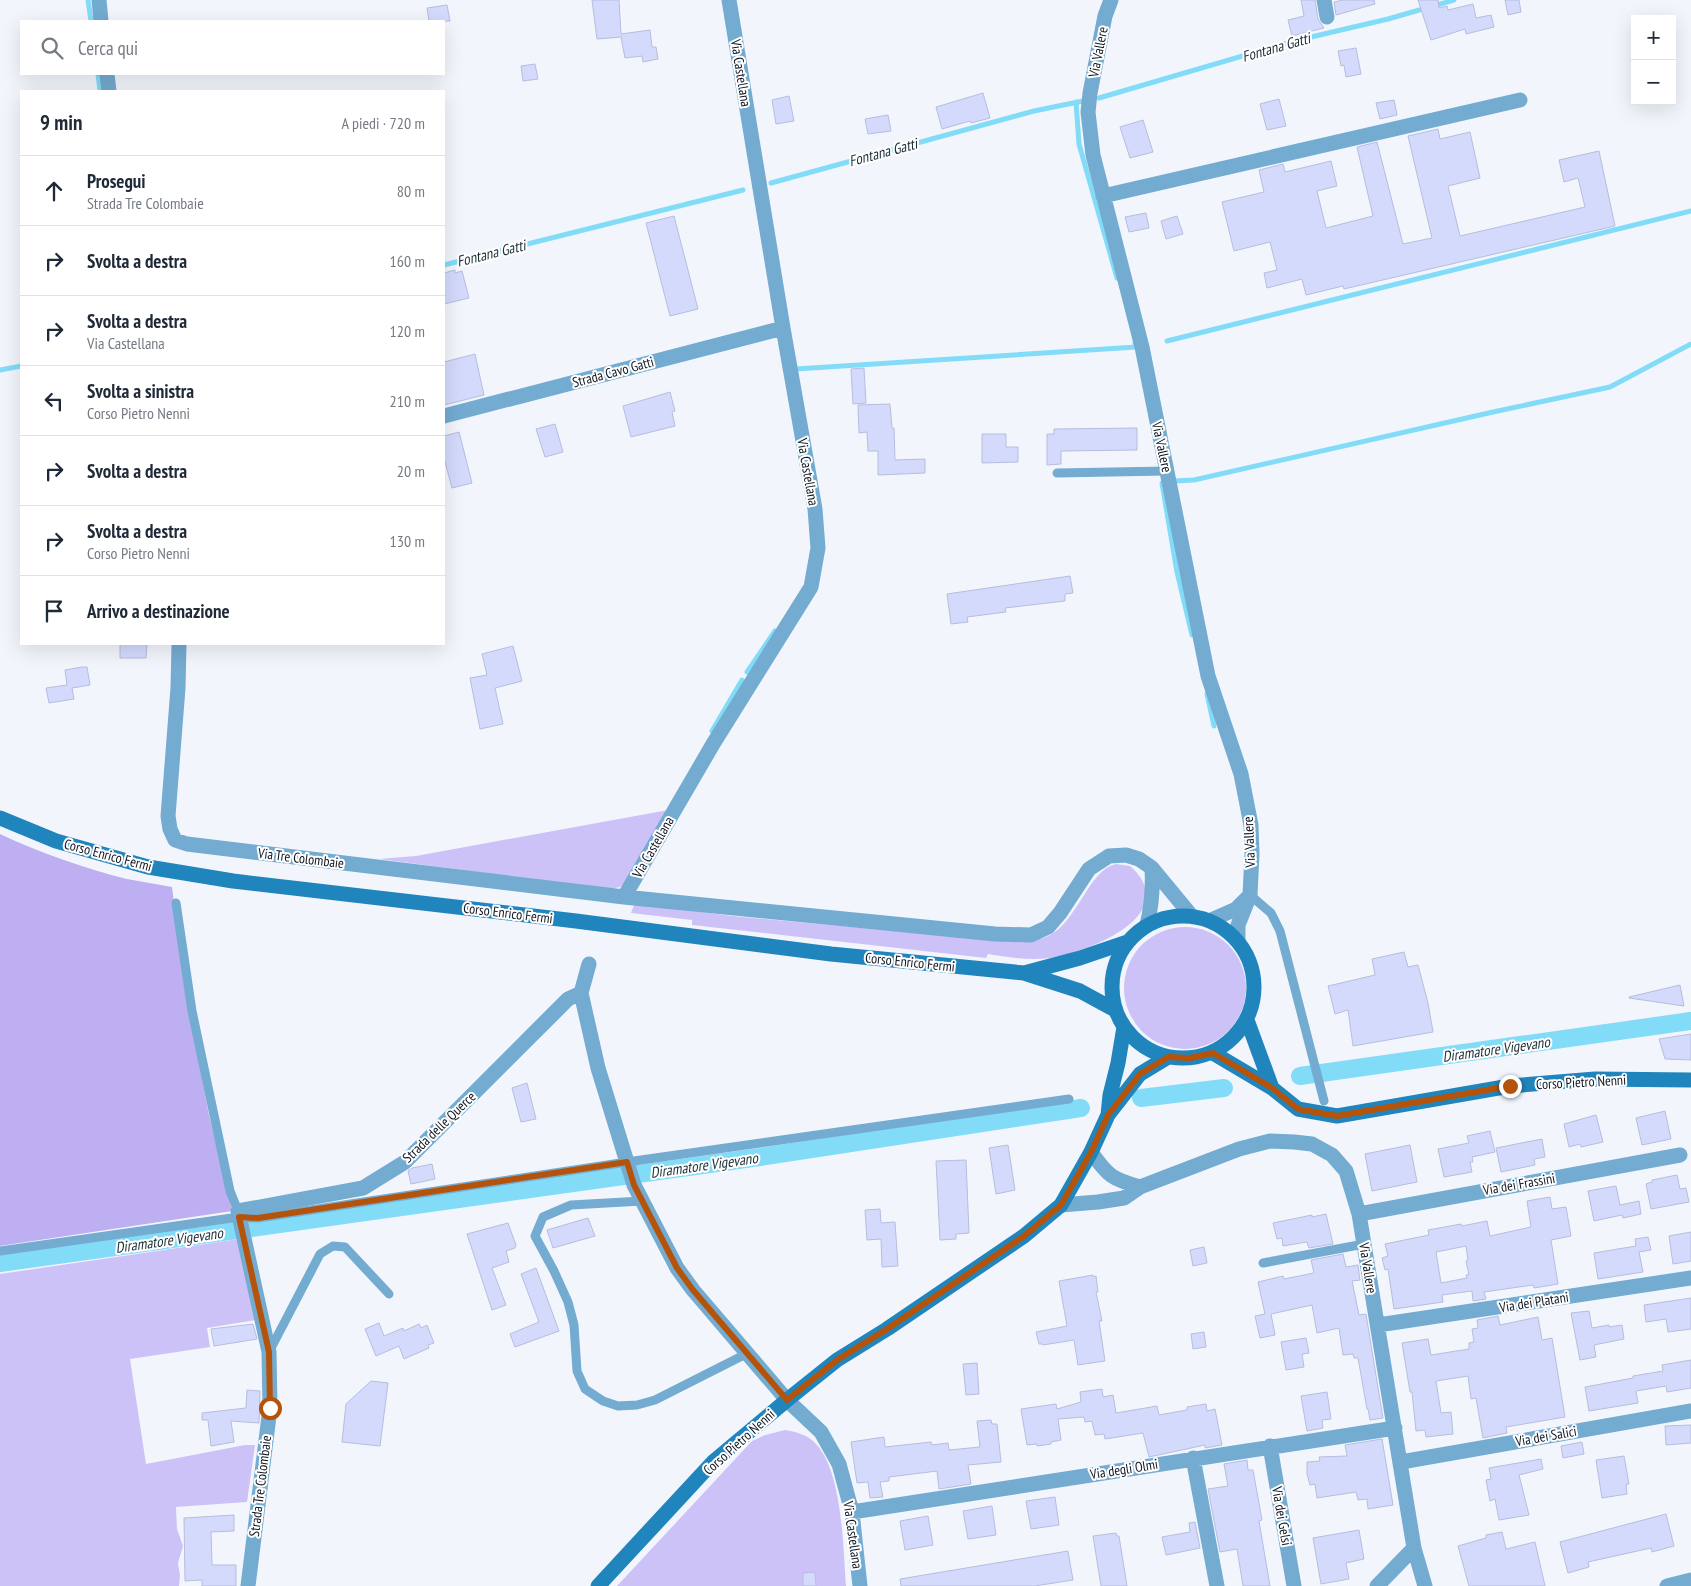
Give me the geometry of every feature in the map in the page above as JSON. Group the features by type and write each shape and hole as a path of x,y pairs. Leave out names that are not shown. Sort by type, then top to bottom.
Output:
{"main road":[{"name":"Corso Enrico Fermi","path":"0,818 56,841 148,867 233,880 831,954 1024,973 1080,991 1115,1010"},
{"path":"1190,914 1211,920 1226,928 1238,940 1249,958 1255,978 1254,1000 1247,1020 1233,1039 1213,1053 1190,1058 1168,1057 1143,1046 1124,1027 1115,1010 1112,992 1113,975 1118,957 1127,942 1147,925 1166,917 1190,914"},
{"name":"Corso Enrico Fermi","path":"1024,973 1080,958 1127,942"},
{"path":"1247,1020 1272,1088"},
{"name":"Corso Pietro Nenni","path":"1108,1115 1110,1095 1124,1027"},
{"name":"Corso Pietro Nenni","path":"1213,1053 1272,1088 1298,1109 1337,1116 1510,1086 1595,1079 1691,1080"},
{"name":"Corso Pietro Nenni","path":"598,1586 713,1462 787,1400 837,1360 887,1329 1024,1236 1061,1205 1091,1152 1108,1115 1140,1074 1168,1057"}],"street":[{"path":"99,0 101,20"},
{"name":"Via Castellana","path":"624,897 713,744 811,587 818,548 815,509 729,0"},
{"name":"Via Vallere","path":"1111,0 1105,16 1090,93 1088,112 1093,155 1142,347 1208,676 1241,774 1251,825 1250,895 1238,925 1238,940"},
{"path":"1324,0 1328,17"},
{"path":"107,75 109,90"},
{"path":"1103,196 1520,100"},
{"name":"Strada Cavo Gatti","path":"445,416 783,328"},
{"name":"Via Tre Colombaie","path":"179,645 178,688 168,816 170,830 175,840 202,846 624,897"},
{"path":"624,897 995,934 1031,935 1048,927 1060,914 1089,869 1109,856 1126,854 1139,859 1152,868 1190,914"},
{"path":"1147,925 1152,905 1152,868"},
{"path":"1211,920 1236,909 1250,895"},
{"path":"581,993 590,964"},
{"name":"Via Castellana","path":"581,993 598,1068 634,1185 677,1268 693,1290 787,1400 821,1432 839,1464 852,1512 860,1586"},
{"name":"Strada delle Querce","path":"239,1216 363,1188 405,1162 568,999 581,993"},
{"name":"Via Vallere","path":"1061,1205 1124,1198 1140,1187 1239,1149 1270,1141 1312,1144 1332,1156 1346,1171 1359,1214 1414,1548 1425,1586"},
{"path":"1091,1152 1104,1171 1114,1178 1140,1187"},
{"name":"Via dei Frassini","path":"1359,1214 1680,1155"},
{"name":"Strada Tre Colombaie","path":"239,1216 269,1352 270,1408 248,1586"},
{"name":"Via dei Platani","path":"1378,1325 1691,1278"},
{"name":"Via dei Salici","path":"1401,1462 1691,1411"},
{"name":"Via degli Olmi","path":"852,1512 1395,1428"},
{"name":"Via dei Gelsi","path":"1270,1446 1294,1586"},
{"path":"1194,1458 1217,1586"},
{"path":"1377,1586 1414,1548"},
{"path":"1667,1586 1691,1580"}],"lane":[{"path":"1056,473 1167,471"},
{"path":"1250,895 1271,913 1280,931 1324,1101"},
{"path":"176,902 192,1011 230,1191 239,1216"},
{"path":"0,1251 239,1216 258,1218 627,1162 1069,1099"},
{"path":"642,1200 571,1205 543,1217 535,1236 568,1302 574,1325 577,1371 585,1389 603,1401 618,1406 637,1405 655,1400 748,1353"},
{"path":"1263,1263 1364,1244"},
{"path":"269,1352 320,1254 333,1246 344,1247 389,1294"}],"shaded area":[{"path":"668,810 626,883 611,889 379,859 416,856"},
{"path":"0,834 46,854 95,870 127,879 172,887 185,991 209,1115 232,1211 0,1246"},
{"path":"1116,864 1130,866 1143,882 1145,902 1139,915 1112,936 1095,944 1078,951 1041,959 988,954 986,958 692,925 692,920 631,913 634,905 637,904 732,916 1014,942 1027,941 1044,938 1058,929 1067,920 1098,876 1107,868"},
{"path":"1185,927 1197,928 1208,932 1219,937 1228,945 1236,954 1241,965 1245,976 1245,1000 1241,1011 1236,1022 1228,1031 1219,1039 1208,1044 1197,1048 1185,1049 1173,1048 1162,1044 1151,1039 1142,1031 1134,1022 1129,1011 1125,1000 1124,988 1125,976 1129,965 1134,954 1142,945 1151,937 1162,932 1173,928"},
{"path":"239,1239 256,1320 207,1328 210,1347 130,1359 146,1464 245,1445 255,1445 247,1502 176,1507 177,1529 183,1546 178,1563 179,1586 0,1586 0,1274"},
{"path":"785,1430 800,1434 813,1441 823,1453 830,1469 840,1509 846,1586 617,1586 752,1441 765,1435"}],"building":[{"path":"592,0 619,0 621,34 650,30 652,47 656,47 658,59 643,62 642,56 625,58 621,37 597,39"},
{"path":"1301,0 1315,0 1318,19 1324,28 1292,36 1288,20 1304,16"},
{"path":"1343,0 1374,0 1375,4 1336,15 1334,2"},
{"path":"1418,0 1438,0 1439,8 1447,6 1448,10 1473,4 1476,18 1491,15 1494,27 1466,34 1465,29 1431,40"},
{"path":"1505,0 1519,0 1521,12 1508,15"},
{"path":"447,5 450,21 429,20 427,8"},
{"path":"1356,48 1361,74 1346,77 1344,65 1341,66 1338,51"},
{"path":"535,64 538,79 523,81 521,66"},
{"path":"983,93 990,118 971,123 970,121 942,129 936,107"},
{"path":"789,96 794,121 776,124 772,100"},
{"path":"1279,99 1286,126 1267,130 1260,104"},
{"path":"1394,100 1397,115 1380,119 1376,103"},
{"path":"888,115 891,131 868,134 865,119"},
{"path":"1143,120 1153,152 1130,158 1120,127"},
{"path":"1438,129 1440,139 1470,132 1480,178 1448,186 1460,236 1585,207 1578,178 1564,182 1559,160 1599,151 1615,226 1344,289 1343,286 1306,295 1302,279 1267,288 1264,273 1277,270 1270,242 1234,251 1222,202 1264,192 1259,170 1283,164 1285,172 1331,161 1337,186 1317,191 1326,228 1373,216 1357,147 1377,142 1403,244 1432,238 1408,136"},
{"path":"1146,213 1149,228 1129,232 1125,217"},
{"path":"674,216 698,309 670,316 646,223"},
{"path":"1177,216 1183,234 1166,239 1161,221"},
{"path":"455,270 455,273 462,271 469,298 445,304 445,273"},
{"path":"475,354 484,395 445,405 445,362"},
{"path":"864,368 866,403 853,404 851,369"},
{"path":"670,392 675,411 672,412 675,426 631,437 623,406"},
{"path":"890,404 892,428 894,428 895,460 925,459 925,473 878,475 878,451 868,451 867,432 859,433 858,405"},
{"path":"555,424 563,452 545,457 536,429"},
{"path":"1137,428 1137,450 1061,451 1061,464 1047,465 1047,434 1054,434 1054,429"},
{"path":"459,432 472,483 452,488 445,462 445,436"},
{"path":"982,434 1006,434 1006,447 1018,447 1018,462 982,463"},
{"path":"1070,576 1073,593 1065,594 1065,601 1005,608 1006,612 967,617 968,622 951,624 947,594"},
{"path":"120,645 147,645 146,658 120,658"},
{"path":"513,646 522,681 495,688 503,724 480,729 470,678 487,675 482,654"},
{"path":"87,667 90,685 72,688 74,699 49,703 46,688 67,685 65,670"},
{"path":"1404,952 1408,967 1418,965 1433,1032 1353,1046 1348,1010 1335,1014 1328,986 1375,975 1372,959"},
{"path":"1680,985 1684,1006 1629,998 1629,997"},
{"path":"1691,1034 1691,1060 1665,1059 1659,1039"},
{"path":"527,1083 536,1119 521,1122 512,1088"},
{"path":"1665,1111 1671,1139 1642,1145 1636,1118"},
{"path":"1596,1115 1603,1142 1581,1147 1580,1144 1569,1147 1564,1124"},
{"path":"1490,1131 1495,1152 1472,1157 1473,1162 1470,1162 1472,1172 1444,1177 1438,1149 1469,1143 1467,1136"},
{"path":"1542,1139 1545,1157 1534,1159 1535,1165 1501,1172 1496,1148"},
{"path":"1008,1145 1015,1190 996,1194 989,1148"},
{"path":"1410,1145 1417,1182 1372,1191 1365,1154"},
{"path":"966,1160 969,1233 956,1234 956,1239 940,1240 936,1161"},
{"path":"432,1164 435,1179 411,1184 408,1171 412,1168"},
{"path":"1677,1175 1680,1189 1686,1188 1689,1202 1651,1209 1646,1184 1652,1182 1652,1180"},
{"path":"1616,1186 1620,1205 1639,1201 1641,1214 1623,1218 1622,1215 1594,1221 1588,1191"},
{"path":"1550,1197 1552,1209 1566,1207 1571,1236 1551,1240 1558,1284 1534,1288 1533,1285 1484,1292 1486,1299 1473,1301 1472,1291 1442,1295 1443,1302 1394,1309 1388,1269 1385,1270 1382,1258 1388,1256 1385,1244 1429,1235 1428,1230 1461,1224 1462,1226 1487,1221 1490,1236 1531,1227 1527,1201","holes":["1466,1246 1468,1260 1466,1261 1469,1275 1466,1275 1467,1278 1441,1283 1436,1252"]},
{"path":"880,1209 881,1223 895,1222 898,1266 882,1267 881,1239 867,1240 865,1210"},
{"path":"1326,1214 1333,1244 1309,1248 1307,1242 1283,1246 1282,1238 1277,1239 1273,1223"},
{"path":"588,1218 595,1236 553,1248 547,1230"},
{"path":"508,1223 516,1245 515,1248 506,1251 509,1262 492,1268 506,1305 492,1310 467,1234"},
{"path":"1691,1232 1691,1261 1673,1264 1669,1236"},
{"path":"1648,1237 1651,1250 1639,1252 1643,1272 1598,1279 1594,1253 1636,1246 1635,1239"},
{"path":"1204,1247 1207,1263 1193,1266 1190,1250"},
{"path":"1343,1254 1346,1267 1358,1265 1360,1280 1352,1281 1359,1315 1366,1314 1383,1418 1370,1420 1358,1358 1354,1358 1353,1354 1343,1355 1339,1328 1317,1333 1312,1305 1271,1314 1275,1335 1260,1338 1255,1316 1265,1314 1258,1282 1283,1276 1284,1279 1314,1273 1311,1260"},
{"path":"536,1268 559,1331 515,1347 510,1334 539,1322 521,1274"},
{"path":"1093,1275 1093,1277 1096,1276 1098,1292 1096,1292 1102,1321 1099,1321 1105,1361 1078,1365 1074,1340 1043,1345 1039,1344 1036,1332 1067,1326 1059,1281"},
{"path":"1691,1298 1691,1329 1668,1332 1666,1319 1646,1322 1644,1305"},
{"path":"1589,1311 1592,1328 1622,1325 1624,1339 1594,1345 1596,1357 1580,1360 1571,1313"},
{"path":"1498,1316 1500,1325 1538,1317 1542,1340 1552,1338 1565,1417 1506,1427 1507,1433 1483,1438 1476,1398 1471,1399 1468,1376 1436,1381 1441,1413 1451,1412 1453,1434 1426,1437 1425,1430 1416,1431 1412,1392 1410,1392 1402,1343 1428,1339 1431,1355 1469,1349 1469,1343 1474,1342 1472,1329 1478,1328 1477,1320"},
{"path":"379,1323 384,1336 403,1328 404,1331 419,1324 421,1328 427,1325 434,1343 428,1345 429,1348 404,1359 399,1346 376,1356 365,1329"},
{"path":"253,1324 257,1339 214,1346 211,1329"},
{"path":"1204,1332 1206,1347 1193,1349 1191,1334"},
{"path":"1306,1338 1309,1353 1302,1354 1304,1367 1286,1370 1281,1342"},
{"path":"1691,1360 1691,1388 1667,1392 1666,1386 1636,1391 1638,1403 1589,1411 1585,1387 1663,1371 1662,1365"},
{"path":"977,1363 979,1394 966,1395 963,1364"},
{"path":"371,1381 388,1383 380,1446 342,1442 346,1404"},
{"path":"1102,1389 1103,1397 1113,1395 1116,1413 1157,1406 1159,1415 1187,1410 1187,1407 1206,1404 1207,1411 1215,1409 1222,1445 1205,1448 1205,1445 1149,1457 1143,1433 1105,1439 1104,1434 1095,1435 1092,1421 1085,1422 1084,1417 1058,1419 1061,1440 1051,1442 1051,1444 1027,1445 1021,1409 1056,1404 1057,1409 1081,1402 1080,1392"},
{"path":"247,1390 260,1391 259,1423 231,1421 234,1442 211,1446 208,1420 202,1420 202,1413 246,1408"},
{"path":"1327,1392 1331,1419 1322,1420 1323,1428 1307,1431 1301,1396"},
{"path":"991,1420 992,1424 997,1424 1001,1462 968,1465 971,1484 939,1489 937,1471 889,1477 889,1481 880,1482 883,1497 870,1498 868,1482 857,1483 851,1442 884,1437 885,1447 931,1442 932,1445 948,1443 949,1450 980,1447 977,1421"},
{"path":"1691,1425 1691,1443 1666,1445 1665,1426"},
{"path":"1382,1439 1393,1505 1368,1509 1367,1499 1358,1500 1356,1492 1317,1498 1315,1484 1310,1485 1307,1474 1307,1462 1320,1461 1319,1457 1347,1456 1345,1445"},
{"path":"1582,1442 1584,1454 1563,1458 1561,1446"},
{"path":"1624,1456 1629,1484 1626,1484 1627,1494 1602,1498 1596,1460"},
{"path":"1541,1459 1543,1469 1519,1475 1529,1515 1499,1520 1495,1499 1490,1501 1486,1480 1491,1479 1489,1468"},
{"path":"1247,1460 1248,1470 1253,1470 1262,1520 1259,1521 1270,1586 1243,1586 1237,1549 1220,1552 1208,1489 1228,1486 1224,1464"},
{"path":"1055,1497 1059,1525 1031,1529 1026,1501"},
{"path":"992,1506 996,1535 968,1539 963,1511"},
{"path":"1666,1514 1674,1546 1652,1552 1651,1548 1588,1562 1589,1567 1568,1573 1560,1542"},
{"path":"234,1515 234,1531 211,1532 212,1565 236,1565 236,1586 202,1586 202,1580 185,1581 184,1518"},
{"path":"928,1516 933,1545 905,1550 900,1521"},
{"path":"1195,1522 1200,1548 1166,1555 1162,1537 1190,1532 1189,1523"},
{"path":"1359,1530 1364,1559 1346,1563 1349,1579 1321,1584 1313,1538"},
{"path":"1502,1532 1506,1549 1535,1542 1545,1586 1469,1586 1458,1546 1486,1538 1486,1535"},
{"path":"1116,1533 1119,1536 1127,1586 1101,1586 1093,1536"},
{"path":"1068,1551 1073,1580 1035,1586 901,1586 900,1579"},
{"path":"815,1572 816,1586 803,1586 803,1573"}],"waterway":[{"path":"88,0 91,20"},
{"name":"Fontana Gatti","path":"1099,98 1294,41 1388,19 1454,0"},
{"path":"98,75 100,90"},
{"name":"Fontana Gatti","path":"771,183 1034,111 1083,101"},
{"path":"1076,102 1079,144 1117,278"},
{"name":"Fontana Gatti","path":"445,265 743,190"},
{"path":"1167,341 1691,211"},
{"path":"796,369 1136,347 1135,343"},
{"path":"1174,481 1194,480 1610,387 1691,344"},
{"name":"Fontana Gatti","path":"0,370 20,366"},
{"path":"1162,483 1177,572 1192,635"},
{"path":"747,672 775,631"},
{"path":"712,731 742,680"},
{"path":"1207,694 1214,726"},
{"name":"Diramatore Vigevano","path":"1300,1076 1691,1021"},
{"name":"Diramatore Vigevano","path":"1141,1098 1224,1088"},
{"name":"Diramatore Vigevano","path":"0,1263 760,1157 1081,1108"}],"route":[{"path":"270,1408 269,1352 239,1217 258,1218 627,1162 634,1185 677,1268 693,1290 787,1400 837,1360 887,1329 1024,1236 1061,1205 1091,1152 1108,1115 1140,1074 1168,1057 1190,1058 1213,1053 1272,1088 1298,1109 1337,1116 1510,1086"}]}
